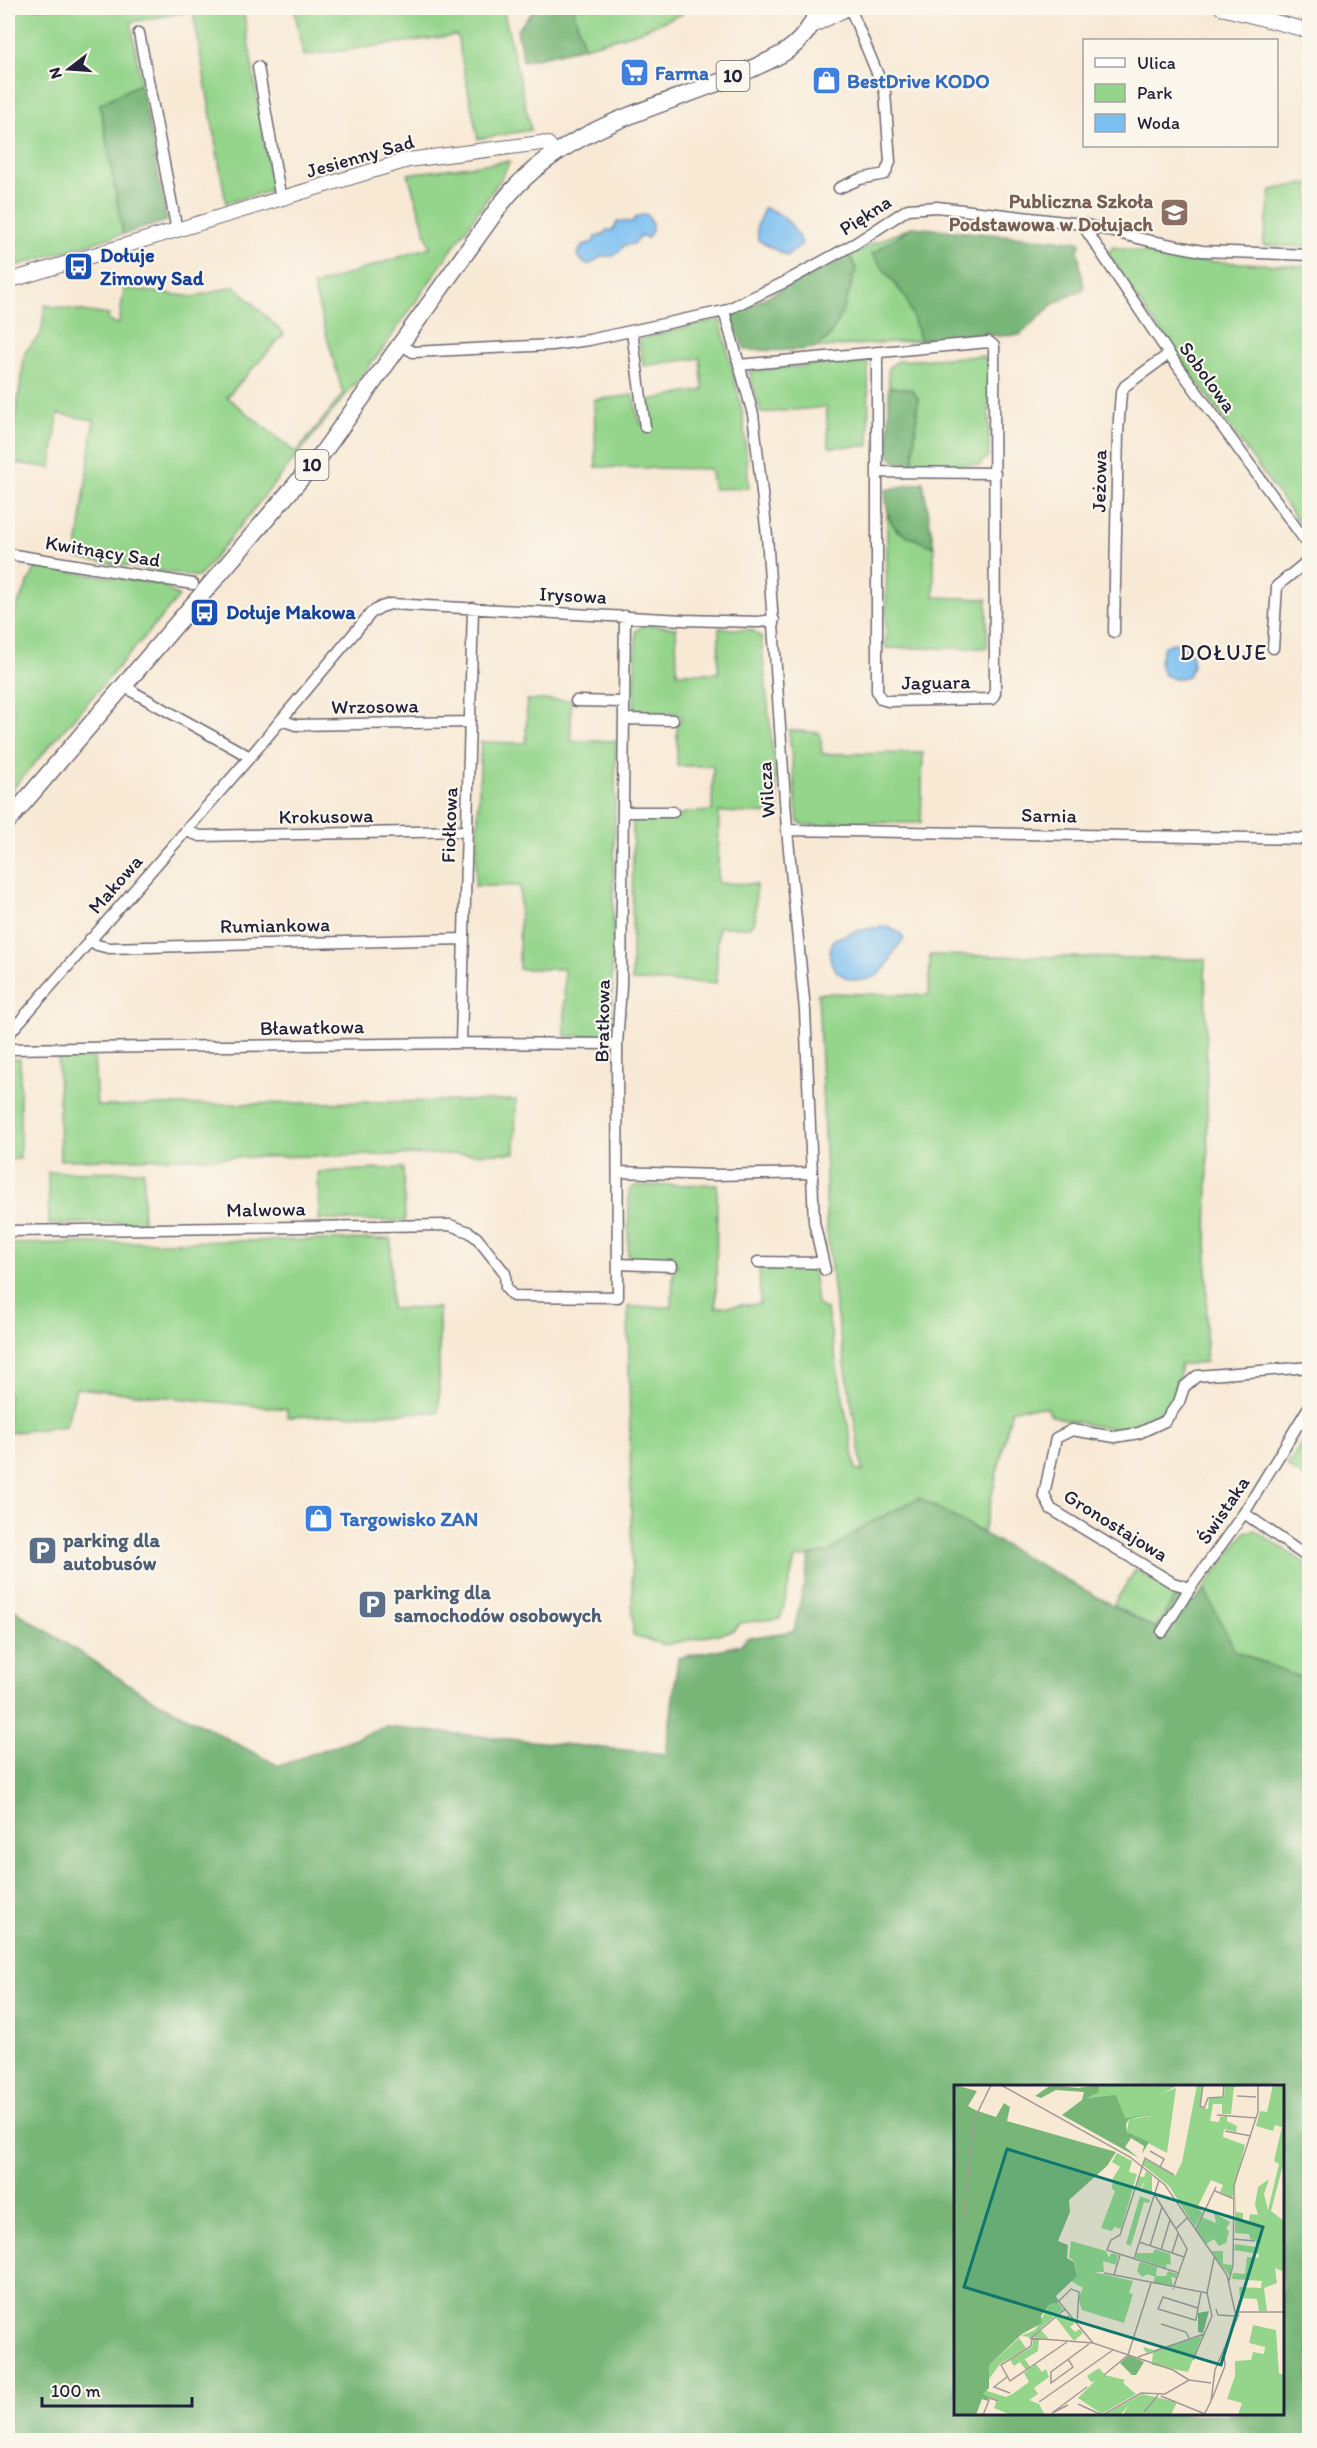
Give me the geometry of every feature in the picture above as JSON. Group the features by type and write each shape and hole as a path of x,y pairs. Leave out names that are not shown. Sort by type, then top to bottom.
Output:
{"main road":[{"name":"10","path":"8,821 321,454 511,191 534,167 554,152 593,130 768,61 793,47 810,27 818,8"}],"street":[{"path":"810,27 849,8 885,92 890,162 885,174 860,179 839,188"},
{"path":"1222,8 1310,30"},
{"path":"139,33 177,231"},
{"path":"258,66 281,200"},
{"name":"Jesienny Sad","path":"8,281 281,200 390,165 430,156 543,142 548,144 554,152"},
{"name":"Piękna","path":"401,345 413,352 552,345 632,332 724,311 796,277 856,243 908,209 937,207 1082,224 1202,251 1310,255"},
{"name":"Sobolowa","path":"1082,224 1169,354 1310,547"},
{"name":"Wilcza","path":"724,311 753,414 767,536 787,830 805,1010 814,1221 824,1266 758,1262"},
{"path":"632,332 645,427"},
{"name":"Jaguara","path":"739,365 877,352 989,342 994,346 995,693 992,699 888,701 881,699 877,692 877,352"},
{"name":"Jeżowa","path":"1114,632 1118,432 1121,393 1125,386 1169,354"},
{"path":"877,472 995,473"},
{"name":"Kwitnący Sad","path":"8,554 193,584"},
{"path":"1273,648 1277,586 1310,559"},
{"name":"Irysowa","path":"371,614 391,604 683,620 758,622 774,620"},
{"name":"Fiołkowa","path":"461,1043 473,608"},
{"name":"Makowa","path":"8,1035 371,614"},
{"name":"Bratkowa","path":"505,1273 506,1288 513,1296 618,1297 617,1044 621,986 625,616"},
{"path":"125,685 135,693 250,757"},
{"path":"576,701 623,702"},
{"path":"624,719 673,720"},
{"name":"Wrzosowa","path":"281,720 296,725 470,722"},
{"path":"623,813 673,812"},
{"name":"Sarnia","path":"787,830 1310,839"},
{"name":"Krokusowa","path":"186,831 200,836 467,831"},
{"name":"Rumiankowa","path":"90,939 97,945 109,948 463,939"},
{"name":"Bławatkowa","path":"8,1049 461,1043 617,1044"},
{"path":"618,1172 716,1175 811,1173"},
{"name":"Malwowa","path":"8,1231 450,1225 469,1232 477,1238 505,1273"},
{"path":"618,1264 672,1266"},
{"name":"Gronostajowa","path":"1190,1588 1173,1583 1051,1509 1044,1495 1056,1438 1072,1430 1115,1437 1139,1433 1165,1421 1179,1402 1184,1387 1197,1376 1310,1367"},
{"name":"Świstaka","path":"1162,1632 1190,1588 1244,1513 1310,1405"},
{"path":"1244,1513 1310,1559"}],"green space":[{"path":"8,8 243,8 272,190 226,203 193,11 131,22 141,83 100,105 123,234 8,268"},
{"path":"294,8 503,8 531,130 478,139 457,35 304,56"},
{"path":"536,8 573,8 584,47 523,61 517,30"},
{"path":"573,8 680,8 682,14 635,33 584,47"},
{"path":"141,83 167,221 123,234 100,104"},
{"path":"510,161 500,180 382,350 199,577 76,558 94,420 58,414 51,468 9,462 25,352 41,334 45,305 109,315 108,321 119,324 124,288 193,297 235,286 284,334 227,397 296,453 343,394 313,286 430,247 408,174"},
{"path":"1309,183 1309,247 1263,245 1271,190"},
{"path":"912,227 872,254 906,298 921,340 812,348 829,338 847,298 856,268 849,254"},
{"path":"912,227 1081,242 1078,251 1084,289 1053,304 1020,335 998,336 986,333 921,340 906,298 872,254"},
{"path":"1113,247 1194,261 1306,266 1309,270 1309,537 1140,303 1108,253"},
{"path":"849,254 856,268 850,290 836,326 821,344 798,350 745,350 730,316"},
{"path":"720,319 743,415 749,488 714,489 710,469 596,467 594,400 633,395 640,424 652,421 648,400 703,390 700,358 643,366 639,339"},
{"path":"982,356 989,363 989,456 979,465 913,464 918,398 910,389 889,387 888,368 898,361"},
{"path":"868,363 869,446 829,447 826,407 761,413 749,371 824,364"},
{"path":"889,387 911,389 918,398 913,464 895,462 889,455"},
{"path":"923,482 934,547 911,538 897,529 892,523 886,504 885,490"},
{"path":"887,514 897,531 934,547 934,597 987,599 987,648 886,648"},
{"path":"36,567 161,584 179,597 8,794 8,624"},
{"path":"644,625 676,628 677,673 718,673 719,628 752,630 761,637 779,814 719,812 718,883 756,884 755,921 749,927 718,927 716,983 632,981 633,819 676,819 684,813 712,811 713,766 677,766 677,726 682,719 677,713 634,714 636,631"},
{"path":"527,700 571,700 571,741 616,741 611,1030 604,1036 565,1036 564,969 519,969 520,886 475,886 481,742 526,743"},
{"path":"789,730 820,733 822,754 923,753 921,823 832,822 832,826 805,825 798,822"},
{"path":"930,955 1205,959 1208,1167 1206,1362 1180,1365 1176,1388 1164,1411 1160,1416 1135,1428 1108,1428 1052,1416 1046,1407 1012,1409 983,1533 919,1498 864,1526 830,1552 795,1559 781,1618 740,1623 733,1631 664,1645 633,1635 628,1307 672,1307 673,1271 678,1265 672,1260 628,1259 629,1190 635,1186 717,1184 716,1307 760,1304 759,1268 813,1270 817,1304 827,1311 856,1469 863,1472 835,1305 826,1222 818,993 929,995"},
{"path":"58,1058 94,1058 97,1106 516,1100 515,1153 60,1160"},
{"path":"8,1059 20,1059 20,1159 8,1160"},
{"path":"403,1168 405,1221 319,1220 318,1172"},
{"path":"144,1171 143,1222 49,1224 48,1172"},
{"path":"391,1239 391,1309 439,1308 439,1412 287,1417 287,1409 76,1388 66,1426 8,1433 8,1244"},
{"path":"1309,1432 1309,1481 1287,1466"},
{"path":"919,1498 1155,1629 1177,1594 1195,1602 1204,1589 1235,1651 1309,1681 1309,2440 8,2440 8,1606 142,1693 279,1766 385,1727 666,1754 678,1658 741,1645 747,1638 794,1631 810,1556 830,1552 864,1526"},
{"path":"1255,1530 1309,1566 1309,1681 1235,1651 1204,1589 1245,1532"},
{"path":"1136,1569 1177,1594 1156,1629 1113,1605"}],"water":[{"path":"764,208 783,217 792,226 802,244 787,256 758,240 757,226"},
{"path":"646,214 652,226 647,238 641,235 634,244 625,245 613,256 602,256 589,265 577,255 583,245 594,242 595,237 603,235 607,230 613,230 618,221 632,222 636,217"},
{"path":"1179,643 1191,652 1193,666 1188,676 1175,679 1164,675 1159,664 1164,646"},
{"path":"886,926 900,933 904,939 883,970 874,977 864,980 844,977 836,971 831,962 830,952 834,939 856,931"}],"place":[{"name":"Farma","path":"634,73"},
{"name":"BestDrive KODO","path":"826,81"},
{"name":"Publiczna Szkoła Podstawowa w Dołujach","path":"1174,212"},
{"name":"Dołuje Zimowy Sad","path":"79,266"},
{"name":"Dołuje Makowa","path":"205,612"},
{"name":"Targowisko ZAN","path":"319,1519"},
{"name":"parking dla autobusów","path":"42,1551"},
{"name":"parking dla samochodów osobowych","path":"373,1604"}],"district":[{"name":"DOŁUJE","path":"1224,652"}]}
